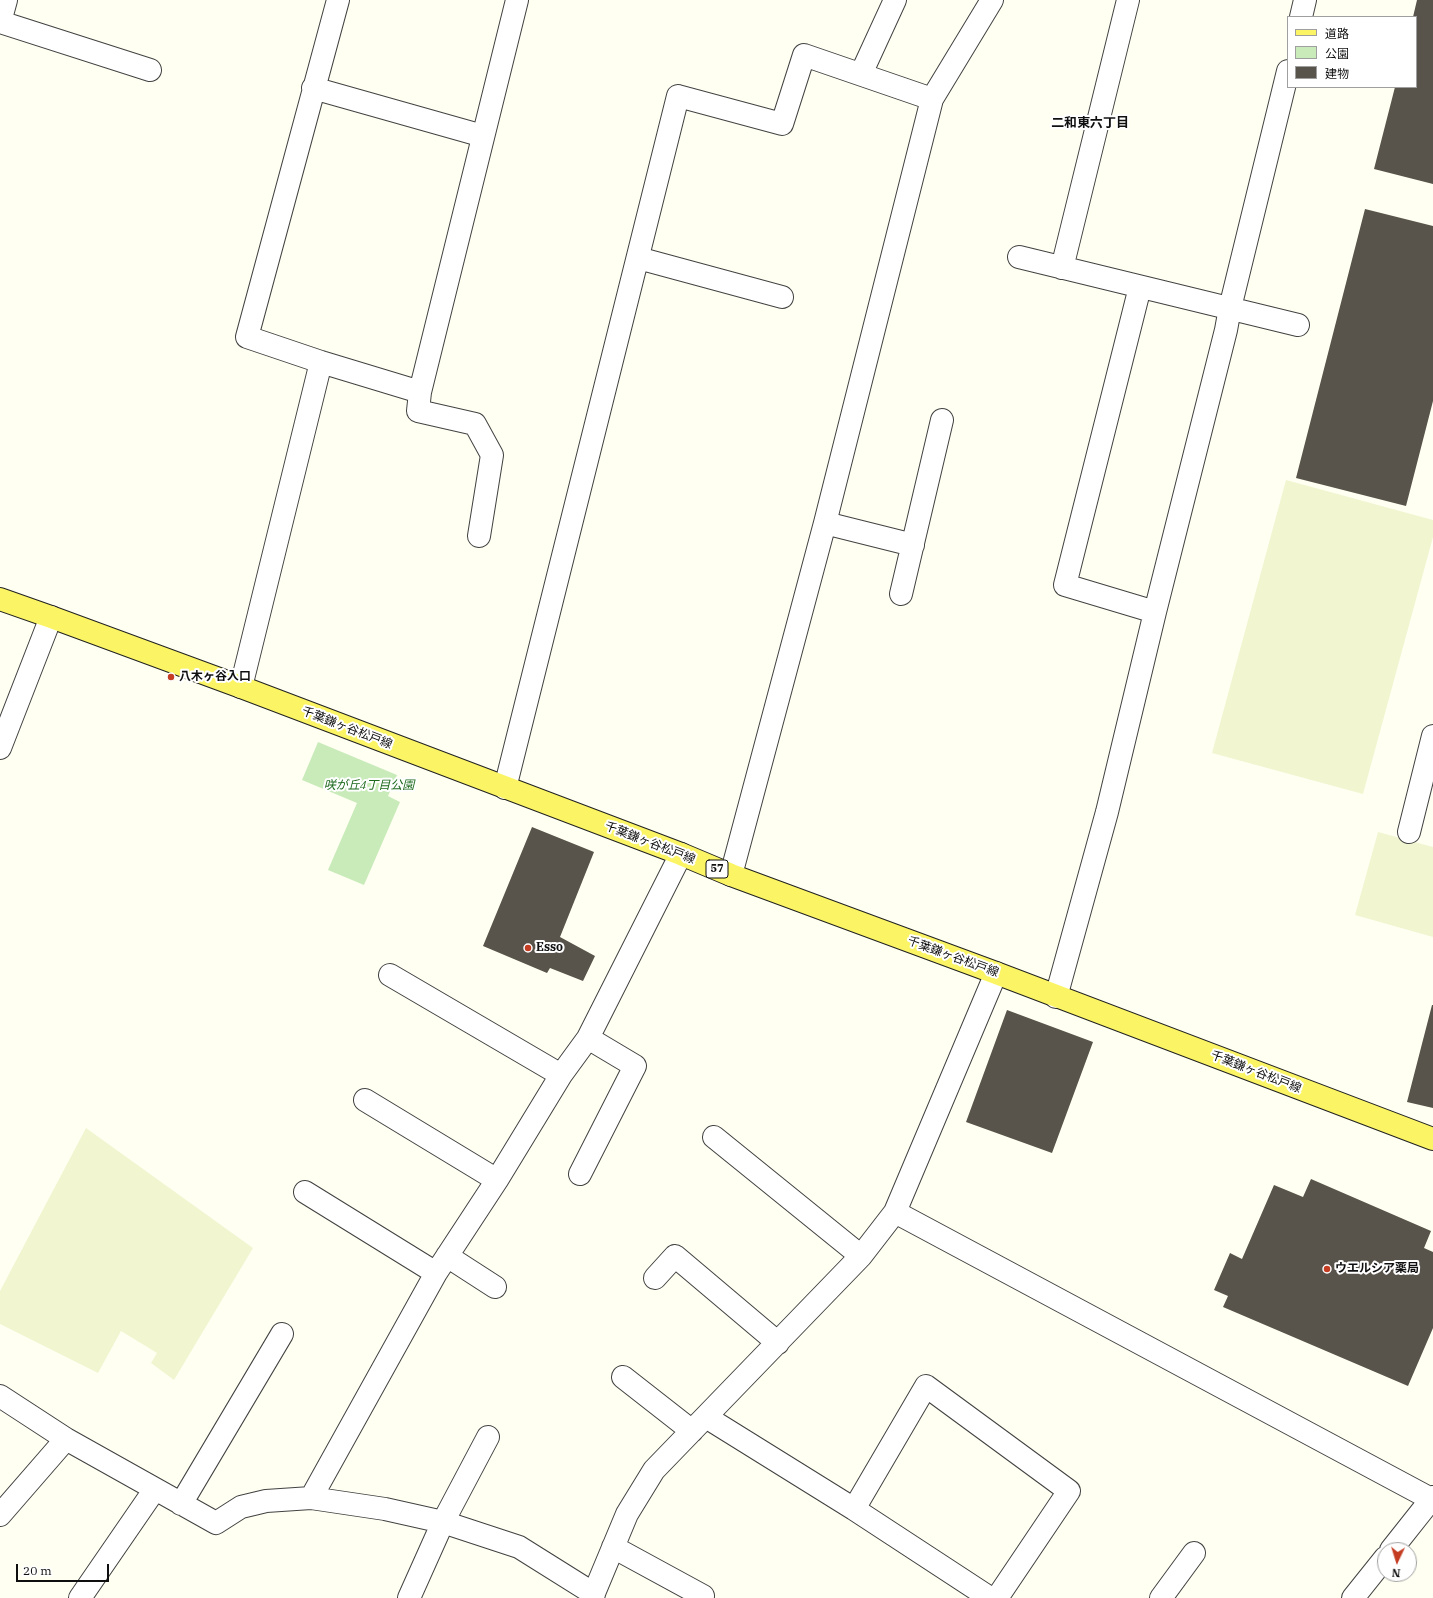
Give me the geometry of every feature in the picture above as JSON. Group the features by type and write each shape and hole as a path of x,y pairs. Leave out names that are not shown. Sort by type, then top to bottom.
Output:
{"main road":[{"name":"千葉鎌ヶ谷松戸線","path":"0,599 51,616 241,687 681,854 731,875 996,973 1433,1139"}],"street":[{"path":"6,0 0,22 150,70"},
{"path":"338,0 247,337 321,362 420,392"},
{"path":"479,536 492,455 475,424 418,411 420,392 517,0"},
{"path":"861,74 895,0"},
{"path":"731,875 825,523 932,98 992,0"},
{"path":"1062,268 1128,0"},
{"path":"1301,16 1305,0"},
{"path":"505,788 678,96 782,124 804,55 932,98"},
{"path":"1056,997 1107,812 1155,612 1226,330 1230,308 1287,75"},
{"path":"313,88 484,136"},
{"path":"1019,257 1298,325"},
{"path":"638,258 782,297"},
{"path":"1140,287 1065,585 1155,612"},
{"path":"241,687 321,362"},
{"path":"901,594 942,420"},
{"path":"825,523 913,545"},
{"path":"0,748 51,616"},
{"path":"1409,832 1433,736"},
{"path":"311,1498 442,1264 497,1180 561,1075 588,1038 681,854"},
{"path":"0,1396 66,1438 180,1504 216,1523 241,1507 259,1502 311,1498 385,1509 444,1522 519,1547 593,1596 626,1514 654,1470 861,1256 895,1212 996,973"},
{"path":"390,975 561,1075"},
{"path":"580,1174 635,1066 588,1038"},
{"path":"364,1100 497,1180"},
{"path":"714,1137 861,1256"},
{"path":"305,1192 442,1264 495,1287"},
{"path":"895,1212 1432,1498 1397,1542"},
{"path":"655,1278 675,1256 778,1343"},
{"path":"180,1504 282,1334"},
{"path":"623,1377 699,1424 854,1509 990,1598"},
{"path":"854,1509 926,1386 1069,1491 997,1598"},
{"path":"409,1598 444,1522 488,1437"},
{"path":"0,1515 66,1438"},
{"path":"80,1598 155,1489"},
{"path":"613,1547 703,1596"},
{"path":"1161,1598 1194,1553"},
{"path":"1353,1598 1377,1568"}],"green space":[{"path":"1286,480 1433,520 1433,537 1363,794 1212,753"},
{"name":"咲が丘4丁目公園","path":"318,742 397,775 388,796 400,802 364,885 328,870 357,803 302,780"},
{"path":"1378,832 1433,847 1433,937 1355,915"},
{"path":"86,1128 253,1248 174,1380 151,1363 157,1353 121,1331 98,1373 0,1324 0,1291"}],"building":[{"path":"1417,0 1433,0 1433,184 1374,169 1395,88 1417,88 1417,16 1413,16"},
{"path":"1365,209 1433,226 1433,401 1406,506 1296,478"},
{"path":"532,827 594,852 560,937 595,956 583,981 550,968 547,973 483,946"},
{"path":"1433,1005 1433,1108 1407,1102"},
{"path":"1007,1010 1093,1042 1052,1153 966,1122"},
{"path":"1311,1179 1431,1231 1424,1248 1433,1252 1433,1328 1408,1386 1223,1307 1228,1296 1214,1290 1230,1253 1242,1259 1274,1185 1303,1197"}],"place":[{"name":"八木ヶ谷入口","path":"171,677"},
{"name":"Esso","path":"528,948"},
{"name":"ウエルシア薬局","path":"1327,1269"}],"district":[{"name":"二和東六丁目","path":"1090,123"}]}
